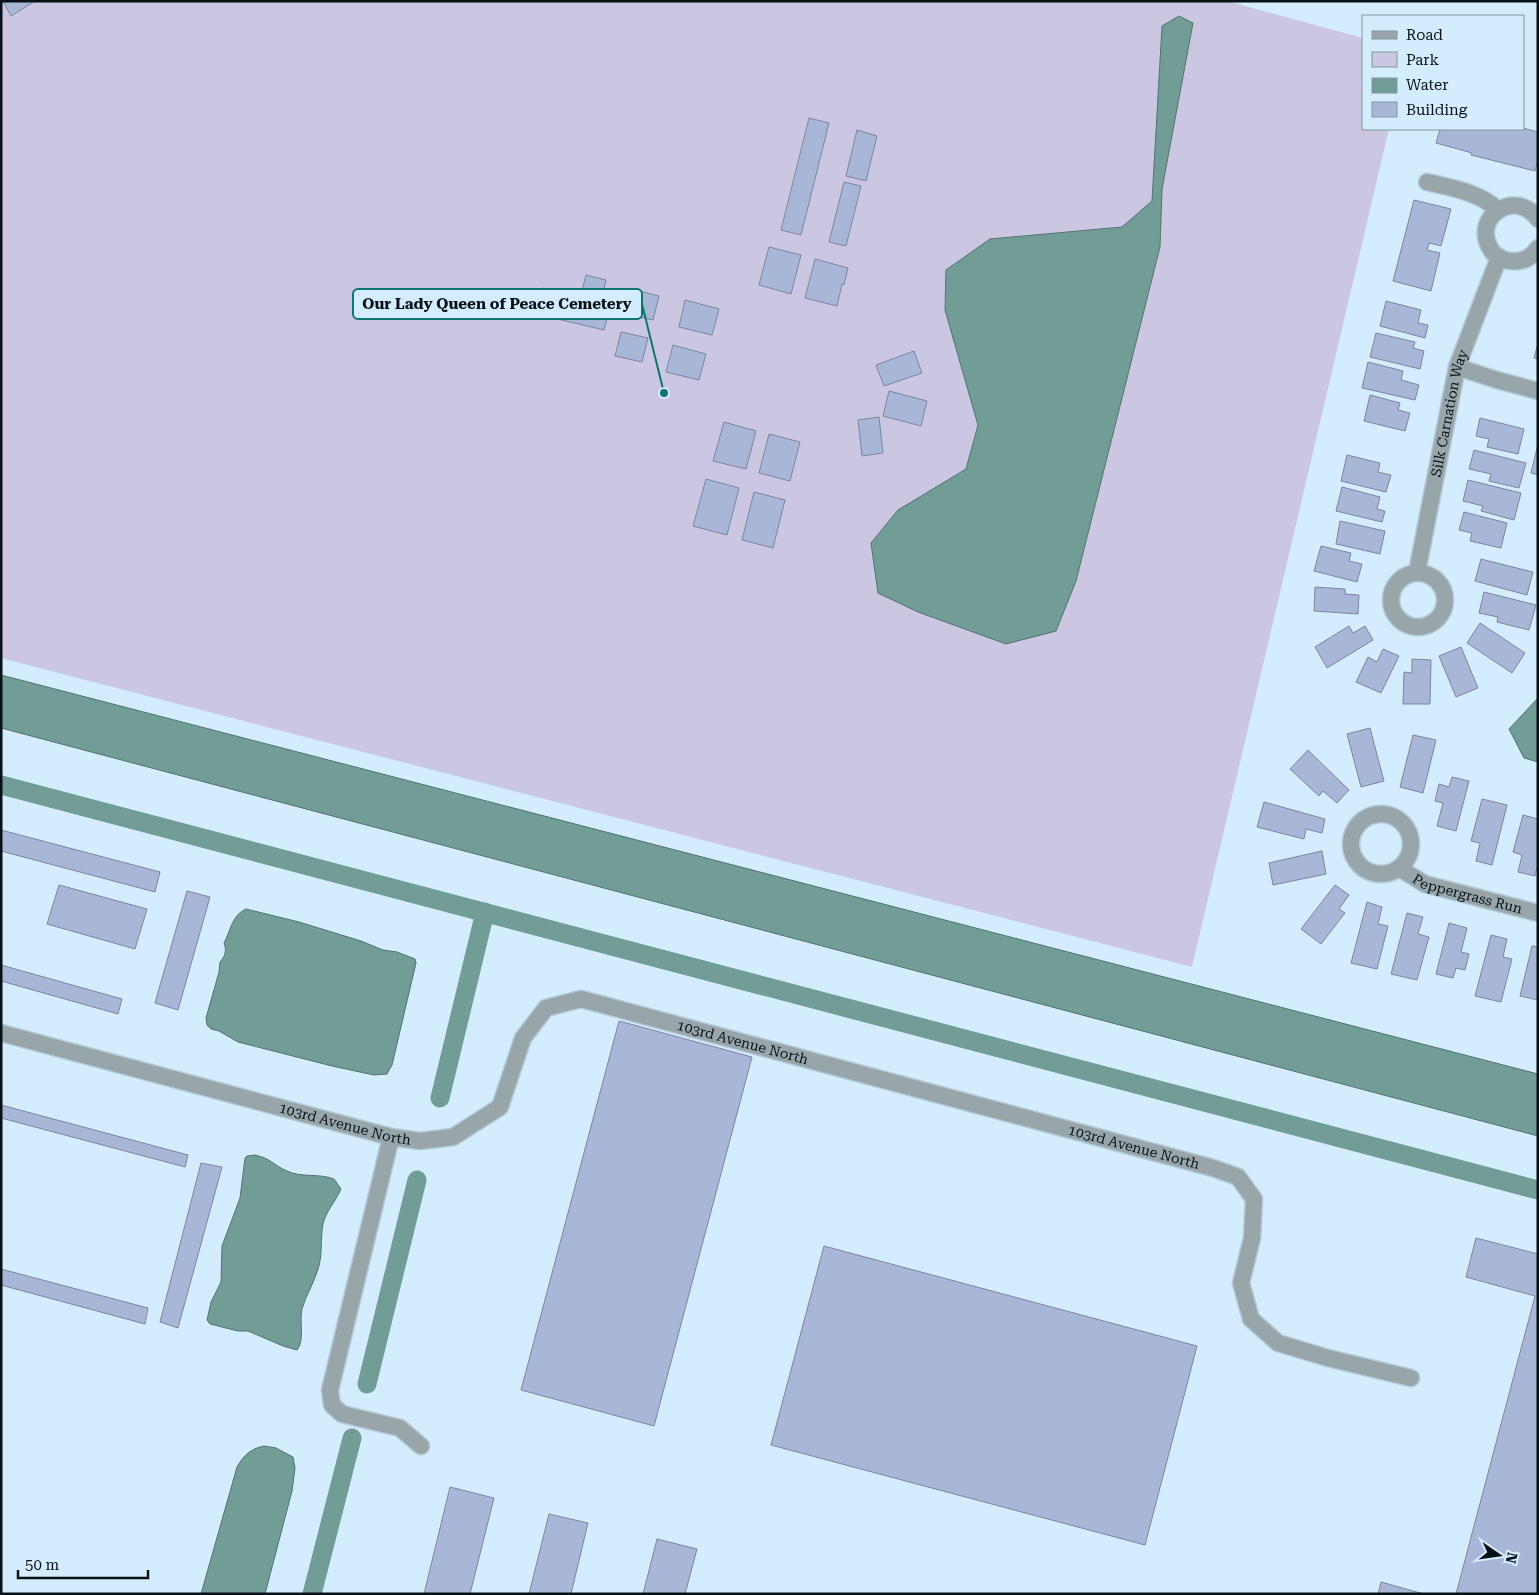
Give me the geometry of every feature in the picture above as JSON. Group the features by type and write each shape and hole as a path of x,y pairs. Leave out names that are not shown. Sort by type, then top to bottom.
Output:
{"street":[{"path":"1427,182 1475,195 1489,201 1498,210"},
{"path":"1538,217 1531,210 1523,206 1506,206 1491,216 1485,234 1487,243 1492,251 1498,257 1507,261 1517,262 1526,259 1538,248"},
{"name":"Silk Carnation Way","path":"1417,572 1457,367 1498,257"},
{"path":"1457,367 1538,391"},
{"name":"Peppergrass Run","path":"1399,868 1425,884 1538,913"},
{"name":"103rd Avenue North","path":"1,1033 391,1137 420,1141 453,1137 500,1107 523,1038 546,1008 580,999 1213,1168 1238,1177 1254,1199 1252,1238 1242,1283 1251,1318 1278,1343 1328,1358 1411,1378"},
{"path":"391,1137 330,1390 332,1405 342,1414 400,1428 421,1446"}],"green space":[{"path":"1,1 1227,1 1362,38 1362,130 1389,130 1192,967 1,658"}],"water":[{"path":"1179,16 1193,23 1162,189 1160,247 1076,581 1056,631 1006,644 918,612 878,593 871,543 898,510 966,469 978,425 945,310 946,270 990,239 1122,227 1152,201 1162,26"},
{"path":"1,675 1538,1074 1538,1136 1,728"},
{"path":"1538,698 1538,762 1524,758 1509,729"},
{"path":"246,909 299,922 415,959 416,963 392,1065 387,1074 374,1075 332,1066 238,1042 219,1031 211,1029 207,1025 206,1018 220,962 225,953 224,943 235,919"},
{"path":"255,1155 265,1158 292,1173 334,1179 341,1189 323,1224 320,1264 302,1309 301,1341 297,1350 248,1331 238,1331 210,1324 207,1320 211,1302 221,1282 222,1246 240,1198 245,1158"},
{"path":"264,1446 276,1448 293,1457 295,1468 292,1491 265,1594 201,1594 237,1467 248,1453"}],"building":[{"path":"3,1 35,1 11,16"},
{"path":"809,118 829,123 801,235 781,230"},
{"path":"1524,128 1538,132 1538,160 1535,171 1471,155 1472,153 1436,143 1440,130 1524,130"},
{"path":"857,130 877,136 866,181 846,176"},
{"path":"844,182 861,186 846,246 829,242"},
{"path":"1414,200 1451,209 1441,246 1429,243 1427,250 1440,253 1431,291 1393,281"},
{"path":"769,247 801,255 791,294 759,285"},
{"path":"815,259 848,268 837,306 805,298"},
{"path":"586,275 606,280 601,302 611,304 604,330 536,314 542,288 580,298"},
{"path":"632,289 659,296 653,320 626,314"},
{"path":"685,300 719,309 712,335 679,327"},
{"path":"1386,301 1421,310 1418,323 1428,325 1425,338 1380,326"},
{"path":"621,332 648,338 642,362 615,356"},
{"path":"1376,333 1415,342 1413,348 1424,351 1420,369 1370,357"},
{"path":"1538,343 1538,359 1534,358"},
{"path":"673,345 706,354 699,380 666,372"},
{"path":"914,351 922,373 884,386 876,365"},
{"path":"1368,362 1403,371 1401,380 1419,385 1415,400 1362,388"},
{"path":"889,391 927,401 921,426 883,416"},
{"path":"1370,395 1400,403 1398,410 1410,413 1405,431 1364,421"},
{"path":"879,417 883,453 862,456 858,420"},
{"path":"1480,418 1524,429 1518,454 1487,447 1489,439 1476,436"},
{"path":"724,422 756,431 746,469 713,461"},
{"path":"769,434 800,442 790,481 759,473"},
{"path":"1538,444 1538,475 1531,473"},
{"path":"1474,450 1526,463 1519,488 1489,481 1491,474 1469,469"},
{"path":"1347,455 1380,463 1378,472 1391,475 1386,492 1341,481"},
{"path":"706,479 739,488 727,535 693,526"},
{"path":"1468,480 1521,493 1514,520 1481,511 1483,506 1463,501"},
{"path":"1342,487 1380,497 1377,509 1385,511 1382,522 1336,511"},
{"path":"754,492 785,500 773,548 742,540"},
{"path":"1464,512 1507,523 1501,548 1470,541 1472,533 1459,530"},
{"path":"1340,521 1385,531 1380,554 1336,544"},
{"path":"1321,546 1351,553 1349,561 1362,564 1357,582 1314,571"},
{"path":"1481,559 1533,572 1527,595 1475,581"},
{"path":"1315,587 1345,589 1345,594 1359,595 1358,614 1314,611"},
{"path":"1484,592 1536,605 1529,630 1497,622 1498,617 1479,613"},
{"path":"1480,623 1525,653 1512,673 1467,643"},
{"path":"1349,626 1353,633 1365,626 1373,640 1327,668 1315,647"},
{"path":"1461,647 1478,688 1456,697 1439,656"},
{"path":"1383,649 1399,656 1381,693 1356,682 1368,657 1377,662"},
{"path":"1412,659 1431,660 1430,704 1403,704 1404,672 1412,673"},
{"path":"1370,728 1384,781 1361,787 1347,734"},
{"path":"1413,735 1436,740 1423,793 1400,787"},
{"path":"1308,750 1349,790 1337,803 1323,791 1319,796 1290,769"},
{"path":"1452,777 1469,781 1456,831 1437,826 1443,803 1435,801 1439,784 1449,787"},
{"path":"1482,799 1507,805 1492,865 1476,861 1480,843 1471,841"},
{"path":"1264,802 1325,819 1322,833 1306,829 1304,839 1257,827"},
{"path":"1523,815 1538,819 1538,863 1535,876 1518,872 1522,855 1513,852"},
{"path":"1,830 160,872 155,892 1,851"},
{"path":"1322,851 1326,874 1273,885 1269,863"},
{"path":"59,885 147,909 135,949 47,924"},
{"path":"1335,885 1349,895 1339,909 1345,913 1321,944 1301,929"},
{"path":"187,891 210,897 178,1010 155,1003"},
{"path":"1367,902 1382,907 1378,924 1388,926 1377,969 1351,963"},
{"path":"1407,913 1423,917 1418,934 1429,937 1417,980 1391,974"},
{"path":"1449,923 1467,928 1461,952 1469,954 1465,970 1456,968 1453,978 1436,974"},
{"path":"1491,935 1507,939 1503,957 1512,959 1501,1002 1475,996"},
{"path":"1532,946 1538,947 1538,1000 1520,996"},
{"path":"1,965 122,999 118,1014 1,981"},
{"path":"619,1021 752,1057 654,1426 521,1390"},
{"path":"1,1105 188,1155 185,1167 1,1118"},
{"path":"201,1163 222,1167 178,1328 160,1322"},
{"path":"1476,1238 1538,1254 1538,1594 1456,1594 1535,1296 1466,1277"},
{"path":"824,1246 1197,1346 1145,1545 771,1445"},
{"path":"1,1269 148,1308 145,1324 1,1285"},
{"path":"450,1487 494,1498 470,1594 424,1594"},
{"path":"549,1514 588,1523 571,1594 529,1594"},
{"path":"657,1539 697,1549 685,1594 643,1594"},
{"path":"1381,1582 1424,1594 1378,1594"}],"waterway":[{"path":"1,785 1538,1190"},
{"path":"440,1098 485,912"},
{"path":"367,1384 417,1180"},
{"path":"312,1594 352,1438"}],"place":[{"name":"Our Lady Queen of Peace Cemetery","path":"664,393"}]}
